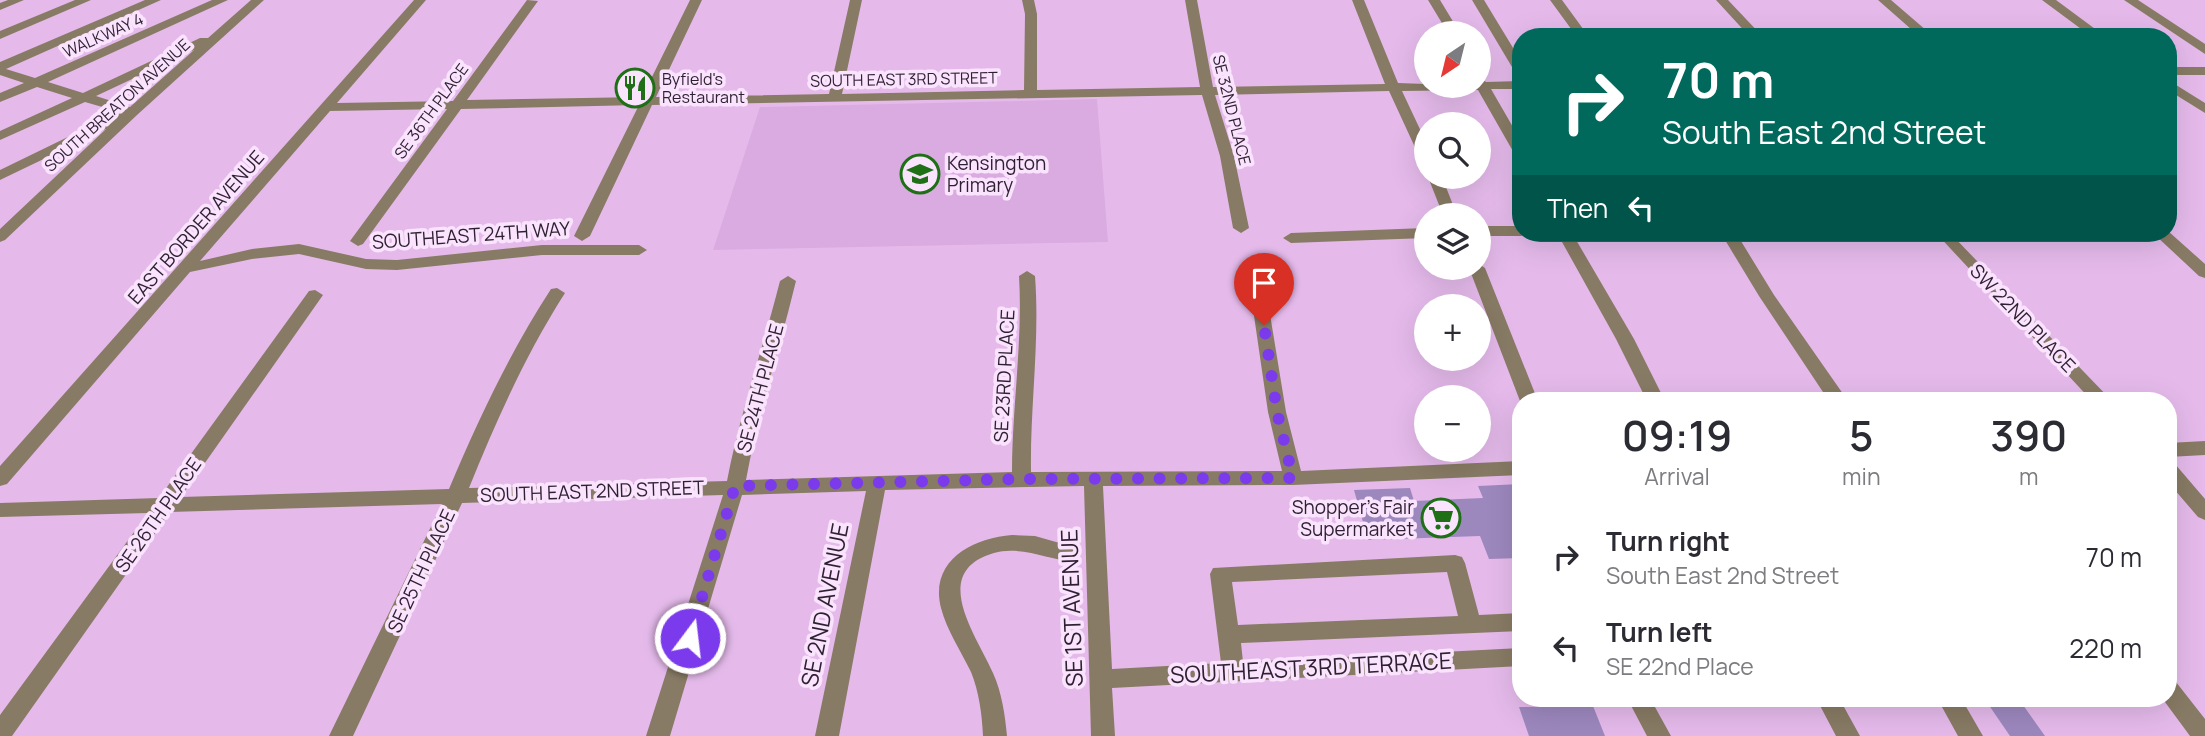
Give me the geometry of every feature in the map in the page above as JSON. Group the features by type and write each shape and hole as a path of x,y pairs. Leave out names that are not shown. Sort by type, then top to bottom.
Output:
{"street":[{"path":"0,7 18,0"},
{"path":"0,35 85,0"},
{"path":"0,69 155,0"},
{"name":"WALKWAY 4","path":"0,98 222,0"},
{"name":"SOUTH BREATON AVENUE","path":"0,237 132,112 258,0"},
{"name":"EAST BORDER AVENUE","path":"0,479 420,0"},
{"path":"582,236 696,0"},
{"path":"835,98 856,0"},
{"path":"1028,0 1031,14 1031,94"},
{"name":"SE 32ND PLACE","path":"1191,0 1207,90 1227,156 1241,228"},
{"path":"1358,0 1378,55 1414,131"},
{"path":"1434,0 1447,21"},
{"path":"1478,0 1512,57"},
{"path":"1556,0 1576,28"},
{"path":"1722,0 1748,28"},
{"path":"1884,0 1917,28"},
{"path":"2048,0 2087,28"},
{"path":"2130,0 2172,28"},
{"name":"SE 36TH PLACE","path":"358,241 532,1"},
{"path":"0,136 226,30"},
{"path":"2177,31 2205,50"},
{"path":"0,69 132,112"},
{"path":"2177,71 2205,71"},
{"name":"SOUTH EAST 3RD STREET","path":"1491,84 1512,85"},
{"name":"SOUTH EAST 3RD STREET","path":"327,107 1414,86"},
{"path":"2177,89 2205,109"},
{"path":"1490,98 1512,137"},
{"path":"0,176 132,112"},
{"path":"0,225 27,212"},
{"path":"1491,231 1512,231"},
{"path":"1291,238 1414,233"},
{"path":"1569,242 1625,339 1652,392"},
{"path":"1734,242 1767,296 1833,392"},
{"name":"SW 22ND PLACE","path":"1951,242 2094,392"},
{"path":"2171,242 2205,273"},
{"name":"SOUTHEAST 24TH WAY","path":"184,269 252,254 299,249 366,264 397,265 541,250 639,250"},
{"name":"SE 23RD PLACE","path":"1022,479 1021,418 1029,308 1027,276"},
{"path":"1482,280 1526,392"},
{"name":"SE 24TH PLACE","path":"658,736 735,486 747,424 788,281"},
{"path":"1246,283 1260,302 1277,412 1293,478"},
{"name":"SE 25TH PLACE","path":"341,736 456,496 483,430 538,322 556,293"},
{"name":"SE 26TH PLACE","path":"0,734 168,503 211,436 255,381 315,295"},
{"path":"2177,450 2205,448"},
{"name":"SOUTH EAST 2ND STREET","path":"0,510 735,486 1022,479 1293,478 1512,468"},
{"name":"SE 1ST AVENUE","path":"1093,478 1103,736"},
{"path":"2177,479 2205,512"},
{"name":"SE 2ND AVENUE","path":"827,736 877,484"},
{"path":"995,736 982,673 954,617 949,597 951,576 969,555 1002,542 1035,543 1070,554"},
{"path":"1233,672 1220,574 1455,563 1471,626"},
{"path":"1228,634 1512,623"},
{"name":"SOUTHEAST 3RD TERRACE","path":"1101,679 1512,657"},
{"path":"2177,701 2204,736"},
{"path":"1643,707 1659,736"},
{"path":"1832,707 1848,736"},
{"path":"1953,707 1971,736"}],"shaded area":[{"name":"Kensington Primary","path":"1097,99 1108,242 713,250 760,107"}],"building":[{"name":"Shopper's Fair Supermarket","path":"1512,484 1512,558 1489,559 1480,536 1368,540 1354,490 1410,488 1414,501 1483,498 1478,486"},
{"path":"1519,707 1593,707 1605,736 1529,736"},
{"path":"1990,707 2024,707 2045,736 2010,736"}],"place":[{"name":"Byfield's Restaurant","path":"635,88"},
{"name":"Kensington Primary","path":"920,174"},
{"name":"Shopper's Fair Supermarket","path":"1441,518"}],"route":[{"path":"690,638 735,486 1022,479 1293,478 1277,412 1264,325"}]}
